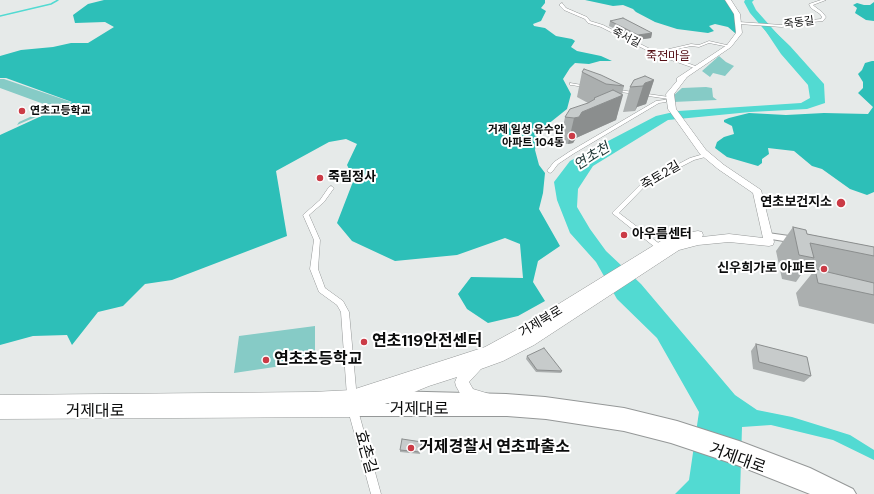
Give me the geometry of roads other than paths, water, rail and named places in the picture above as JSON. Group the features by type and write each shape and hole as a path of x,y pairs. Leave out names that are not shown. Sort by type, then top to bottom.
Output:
{"main road":[{"path":"728,0 737,14 739,33 729,46 684,76 671,92 667,100 680,123 705,156 758,192 764,238"},
{"name":"거제북로","path":"312,399 352,403 383,397 498,357 528,341 598,292 663,250 687,243 710,240 729,238 764,238"},
{"name":"거제북로","path":"352,403 376,390 489,351 598,292"},
{"path":"481,363 471,369 464,378 462,386 468,394 488,400"},
{"name":"거제대로","path":"383,397 545,403 624,414 762,462 805,473 848,494"},
{"name":"거제대로","path":"0,402 312,399"},
{"name":"거제대로","path":"0,412 352,403 546,413 672,431"},
{"name":"거제대로","path":"762,462 826,494"}],"street":[{"name":"죽동길","path":"739,23 780,26 822,20 824,17 812,7 811,4 824,0"},
{"name":"죽서길","path":"562,4 565,9 586,18 589,22 602,26 655,53 696,68"},
{"path":"655,53 691,45 699,46 709,42 729,46"},
{"path":"572,84 595,87"},
{"path":"611,89 667,100"},
{"path":"550,171 556,163 571,153 658,102 667,100"},
{"name":"죽토2길","path":"663,250 616,212 644,184 692,159 705,156"},
{"name":"효촌길","path":"331,188 322,201 306,215 317,240 314,269 322,290 340,303 345,312 352,403 376,494"},
{"path":"764,238 802,243"}],"water":[{"path":"761,24 767,24 790,46 824,84 825,103 807,109 750,112 668,120 593,166 578,189 577,207 590,229 606,251 641,284 735,395 757,410 792,417 850,435 874,450 874,460 833,440 771,425 742,427 740,494 675,494 689,480 699,412 657,338 617,299 596,262 570,233 557,200 554,182 570,161 656,116 678,111 801,103 810,98 808,85 781,54"}],"waterway":[{"path":"0,16 51,4 58,0"},
{"name":"연초천","path":"750,0 748,2 753,11 777,39"}],"place":[{"name":"연초고등학교","path":"22,111"},
{"name":"거제 일성 유수안 아파트 104동","path":"572,136"},
{"name":"죽림정사","path":"320,178"},
{"name":"연초보건지소","path":"841,203"},
{"name":"아우름센터","path":"624,235"},
{"name":"신우희가로 아파트","path":"824,269"},
{"name":"연초119안전센터","path":"364,342"},
{"name":"연초초등학교","path":"266,360"},
{"name":"거제경찰서 연초파출소","path":"411,448"}],"district":[{"name":"죽전마을","path":"668,57"}]}
